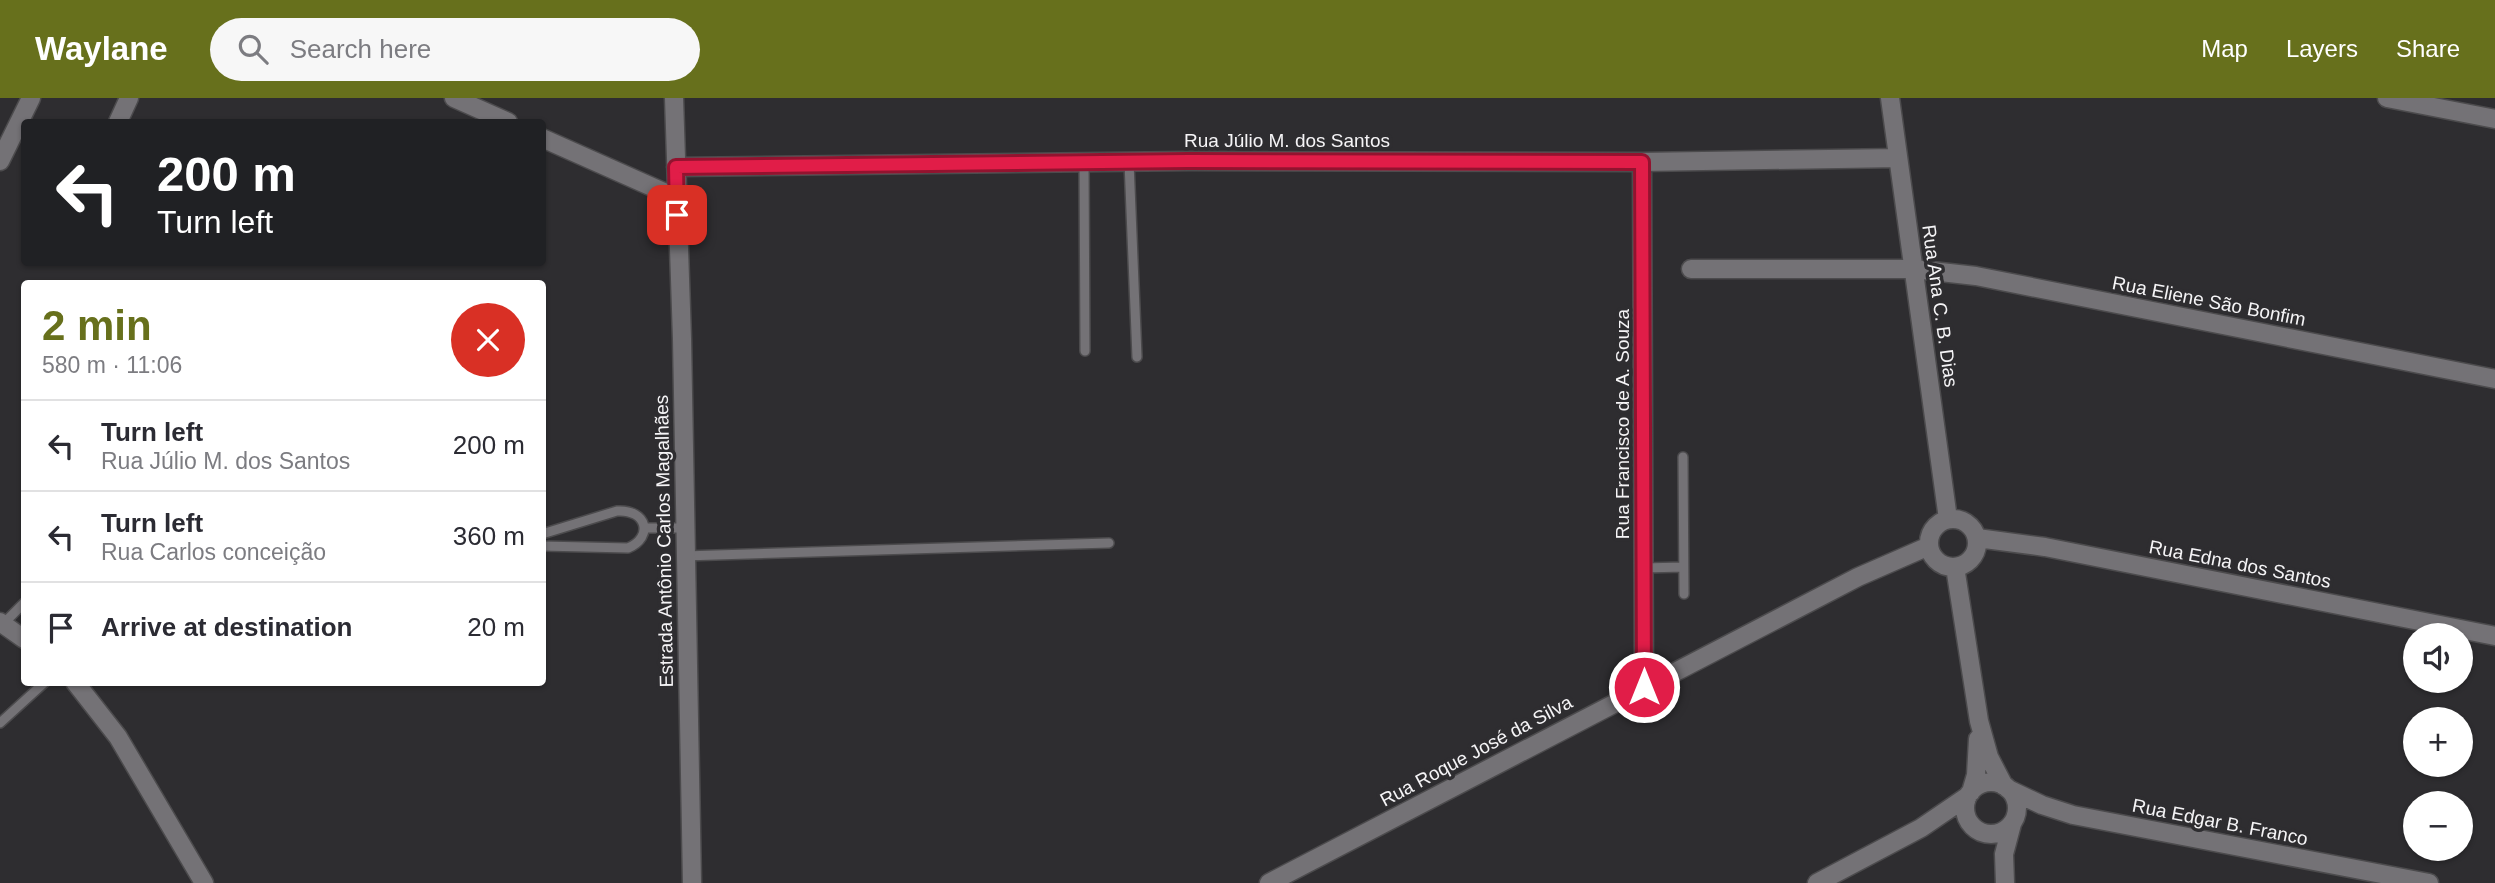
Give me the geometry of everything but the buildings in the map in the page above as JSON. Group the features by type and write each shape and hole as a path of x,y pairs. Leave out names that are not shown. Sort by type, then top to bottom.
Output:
{"street":[{"path":"0,162 31,98"},
{"path":"119,119 129,98"},
{"path":"454,98 502,119"},
{"name":"Estrada Antônio Carlos Magalhães","path":"674,98 682,339 692,883"},
{"name":"Rua Ana C. B. Dias","path":"1890,98 1948,519"},
{"path":"2387,98 2495,118"},
{"path":"546,140 677,198"},
{"name":"Rua Júlio M. dos Santos","path":"676,167 1084,162 1642,162 1898,158"},
{"name":"Rua Francisco de A. Souza","path":"1642,162 1644,687"},
{"name":"Rua Eliene São Bonfim","path":"1691,269 1914,269 1976,276 2495,379"},
{"path":"1948,519 1963,521 1974,531 1977,538 1975,554 1963,566 1955,567 1938,562 1929,546 1935,526 1948,519"},
{"name":"Rua Edna dos Santos","path":"1977,538 2045,547 2495,636"},
{"name":"Rua Roque José da Silva","path":"1269,883 1858,577 1929,546"},
{"path":"1921,828 1944,825 1990,835 2002,832 2016,816 2017,806 1989,757 1979,721 1955,567"},
{"path":"1,623 21,637"},
{"path":"78,686 118,737 204,883"},
{"path":"1979,721 1978,759 1965,813 1994,855 2003,883"},
{"path":"1817,883 1921,828 1983,784 1990,783 2006,788"},
{"name":"Rua Edgar B. Franco","path":"2006,788 2042,805 2073,815 2429,883"},
{"path":"2003,883 2004,854 2011,824"}],"lane":[{"path":"1084,162 1085,351"},
{"path":"1129,162 1137,357"},
{"path":"1683,457 1684,594"},
{"path":"546,533 617,511 629,510 639,516 644,528 642,537 628,548 546,547"},
{"path":"644,528 684,528"},
{"path":"684,556 1109,542"},
{"path":"1644,568 1684,568"},
{"path":"1,623 21,606"},
{"path":"0,723 41,686"}],"route":[{"path":"677,215 676,167 1188,161 1642,162 1644,687"}]}
